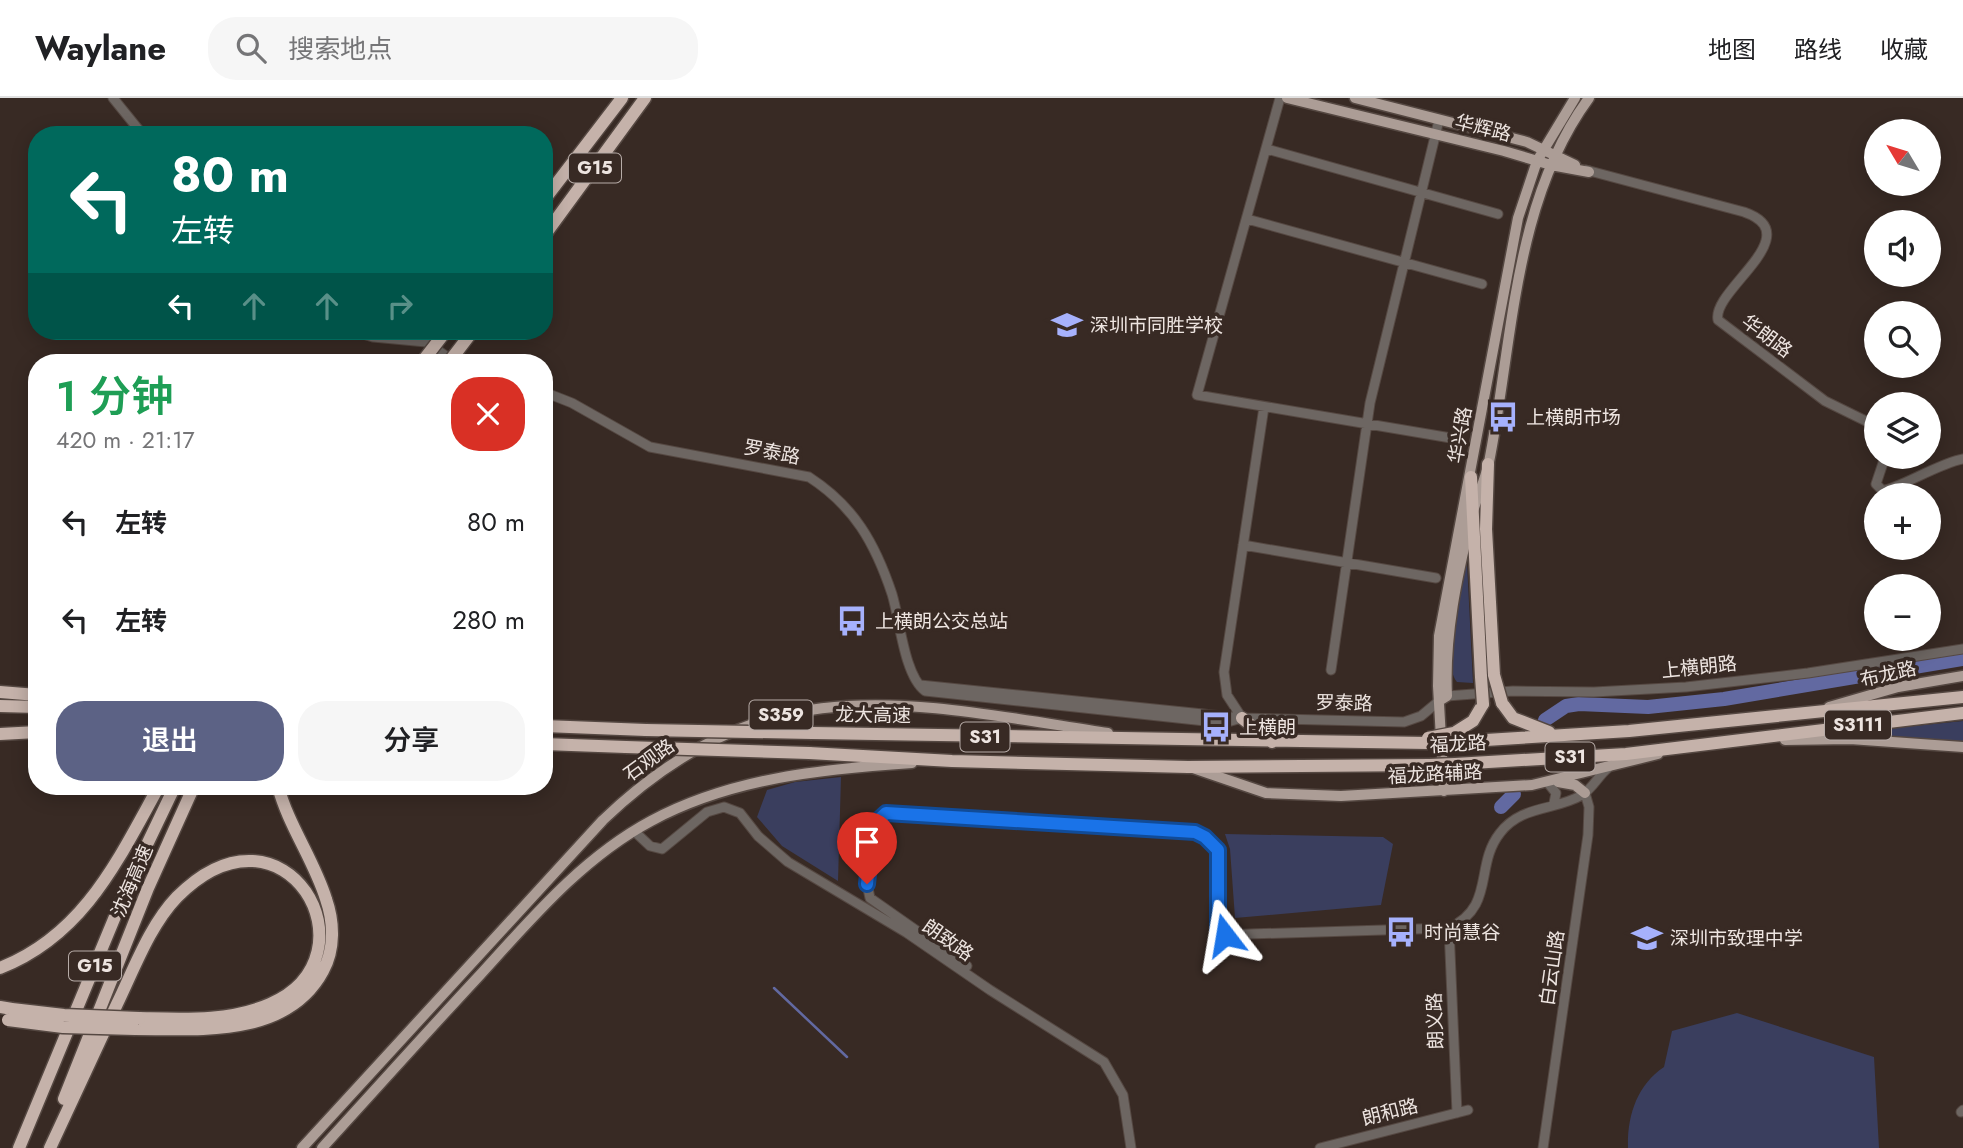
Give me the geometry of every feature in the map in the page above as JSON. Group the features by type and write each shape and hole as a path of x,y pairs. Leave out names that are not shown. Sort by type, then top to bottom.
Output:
{"highway":[{"name":"G15","path":"553,188 622,98"},
{"name":"G15","path":"553,224 645,98"},
{"path":"428,354 439,340"},
{"path":"1454,738 1473,722 1483,704 1488,676 1488,464"},
{"path":"1471,477 1472,516 1488,676 1502,703 1519,722 1556,735"},
{"path":"0,692 28,694"},
{"name":"福龙路","path":"1159,741 1403,742 1629,731 1963,696"},
{"path":"0,706 28,707"},
{"name":"福龙路","path":"952,761 1188,766 1455,764 1754,740 1963,713"},
{"path":"1242,718 1272,742"},
{"path":"0,726 28,728"},
{"name":"龙大高速","path":"553,726 1159,741"},
{"path":"0,734 28,730"},
{"name":"龙大高速","path":"553,744 952,761"},
{"path":"0,968 42,947 84,910 103,886 154,795"},
{"name":"G15","path":"19,1148 131,878 171,795"},
{"name":"沈海高速","path":"47,1148 148,888 190,795"},
{"path":"5,1014 64,1015 218,1028 247,1024 276,1015 296,1004 321,975 330,951 331,918 320,882 282,795"},
{"path":"47,1148 130,978 175,900 194,881 221,864 244,861 276,867 306,890 318,920 317,956 309,972 284,996 235,1014 137,1023"}],"main road":[{"name":"华辉路","path":"1287,98 1536,160 1575,164"},
{"name":"华辉路","path":"1355,98 1543,148 1553,160 1589,172"},
{"name":"华兴路","path":"1444,792 1439,636 1471,477 1503,288 1518,218 1536,160 1576,98"},
{"name":"华兴路","path":"1443,698 1447,636 1472,516 1488,464 1526,253 1553,160 1589,98"},
{"name":"布龙路","path":"1822,709 1898,687 1963,676"},
{"name":"石观路","path":"302,1148 603,820 656,774 705,743 765,719 834,706 868,704 968,712 1159,741"},
{"name":"S31","path":"1754,740 1850,739 1963,747"},
{"name":"福龙路辅路","path":"1188,766 1247,788 1279,796 1444,792 1548,783 1684,747"},
{"path":"322,1148 530,920 577,873 634,831 673,811 737,787 828,769 952,761"},
{"path":"1548,783 1568,783 1585,793"}],"street":[{"path":"113,98 136,126"},
{"path":"1280,98 1197,395 1451,438"},
{"path":"1331,670 1368,422 1439,120"},
{"path":"1267,149 1498,214"},
{"name":"华辉路","path":"1575,164 1589,172 1744,212"},
{"name":"华朗路","path":"1744,212 1761,221 1766,240 1760,253 1720,307 1718,320 1825,401 1864,420"},
{"path":"1247,219 1482,284"},
{"path":"405,340 426,342 442,354"},
{"name":"罗泰路","path":"553,396 572,403 650,447 809,477 829,491 859,522 874,552 892,594 918,685 1242,718 1404,722 1421,716 1443,698"},
{"path":"1242,718 1227,695 1223,672 1264,407"},
{"path":"1941,466 1963,459"},
{"path":"1881,469 1876,484 1882,490 1888,491 1931,469"},
{"path":"1243,545 1436,578"},
{"name":"上横朗路","path":"1443,698 1502,691 1686,687 1808,673 1963,649"},
{"path":"967,966 870,898 867,884 873,825 886,813 1195,832 1213,843 1219,856 1218,935 1449,928 1468,917 1481,896 1490,854 1500,832 1519,816 1585,793 1612,765"},
{"path":"1548,783 1556,793 1554,803"},
{"name":"白云山路","path":"1543,1148 1588,835 1589,807 1585,793"},
{"name":"朗致路","path":"634,831 650,846 662,849 707,812 724,807 740,813 758,836 788,862 906,933 1104,1062 1123,1095 1130,1148"},
{"name":"朗义路","path":"1449,928 1457,1113"},
{"name":"朗和路","path":"1320,1148 1468,1110"}],"shaded area":[{"path":"1465,563 1473,683 1457,682 1450,658 1453,625"},
{"path":"1963,721 1963,743 1817,736"},
{"path":"841,777 838,881 782,846 757,817 767,790 795,782"},
{"path":"1225,834 1383,837 1393,844 1381,905 1235,918 1230,849"},
{"path":"1737,1013 1874,1057 1879,1148 1628,1148 1629,1124 1636,1102 1647,1083 1664,1067 1672,1031"}],"waterway":[{"path":"1545,720 1566,706 1579,704 1648,707 1724,699 1963,659"},
{"path":"1501,807 1514,794"},
{"path":"774,988 847,1057"}],"place":[{"name":"深圳市同胜学校","path":"1067,325"},
{"name":"上横朗市场","path":"1503,417"},
{"name":"上横朗公交总站","path":"852,621"},
{"name":"上横朗","path":"1216,727"},
{"name":"时尚慧谷","path":"1401,932"},
{"name":"深圳市致理中学","path":"1647,938"}],"route":[{"path":"867,884 873,825 878,817 886,813 1195,832 1213,843 1218,850 1218,935 1225,935"}]}
